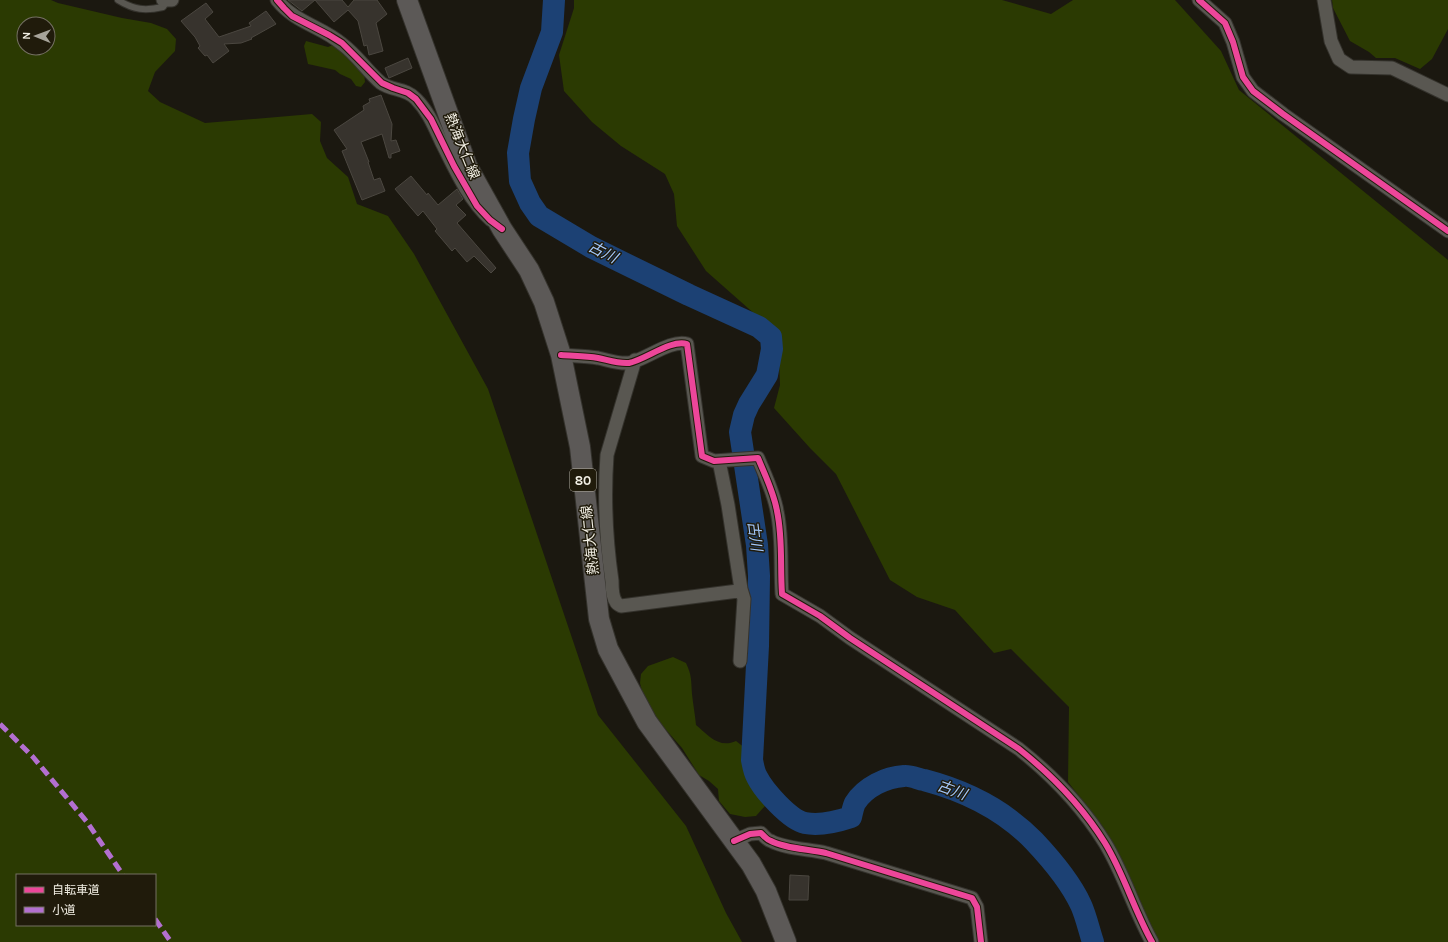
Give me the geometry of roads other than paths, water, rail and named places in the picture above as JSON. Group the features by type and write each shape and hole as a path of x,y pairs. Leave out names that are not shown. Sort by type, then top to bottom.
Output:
{"main road":[{"name":"熱海大仁線","path":"407,0 467,166 502,229 529,270 541,296 561,355 580,447 598,619 608,649 647,722 751,864 766,891 786,942"}],"street":[{"path":"163,0 172,0"},
{"path":"277,0 292,16 342,43 382,83 408,93 416,99 431,119 454,166 477,206 490,220 502,229"},
{"path":"1199,0 1225,23 1233,42 1243,77 1253,91 1448,231"},
{"path":"1324,0 1332,40 1340,59 1351,67 1392,68 1448,95"},
{"path":"561,355 629,362 669,347 682,343 687,344 702,456 708,460 714,461 758,458 777,509 782,556 782,594 820,616 850,638 1019,749 1040,766 1062,787 1082,810 1105,843 1152,942"},
{"path":"635,360 607,455 606,506 608,555 615,602 621,606 738,591 741,589"},
{"path":"723,460 728,505 741,589 744,599 740,661"},
{"path":"734,841 750,834 761,833 770,841 784,846 826,853 972,898 977,907 981,942"}],"lane":[{"path":"118,0 128,6 141,9 163,7 168,0"}],"waterway":[{"name":"古川","path":"554,0 552,32 531,88 518,153 520,181 530,203 539,216 591,247 689,295 759,327 771,337 772,349 767,375 749,404 744,415 740,432 757,545 759,576 758,646 752,760 754,771 760,783 771,797 792,817 799,821 811,824 828,823 851,817 855,803 864,792 876,784 890,778 897,777 914,777 955,790 984,803 1010,820 1022,830 1047,855 1060,871 1081,905 1093,942"}]}
